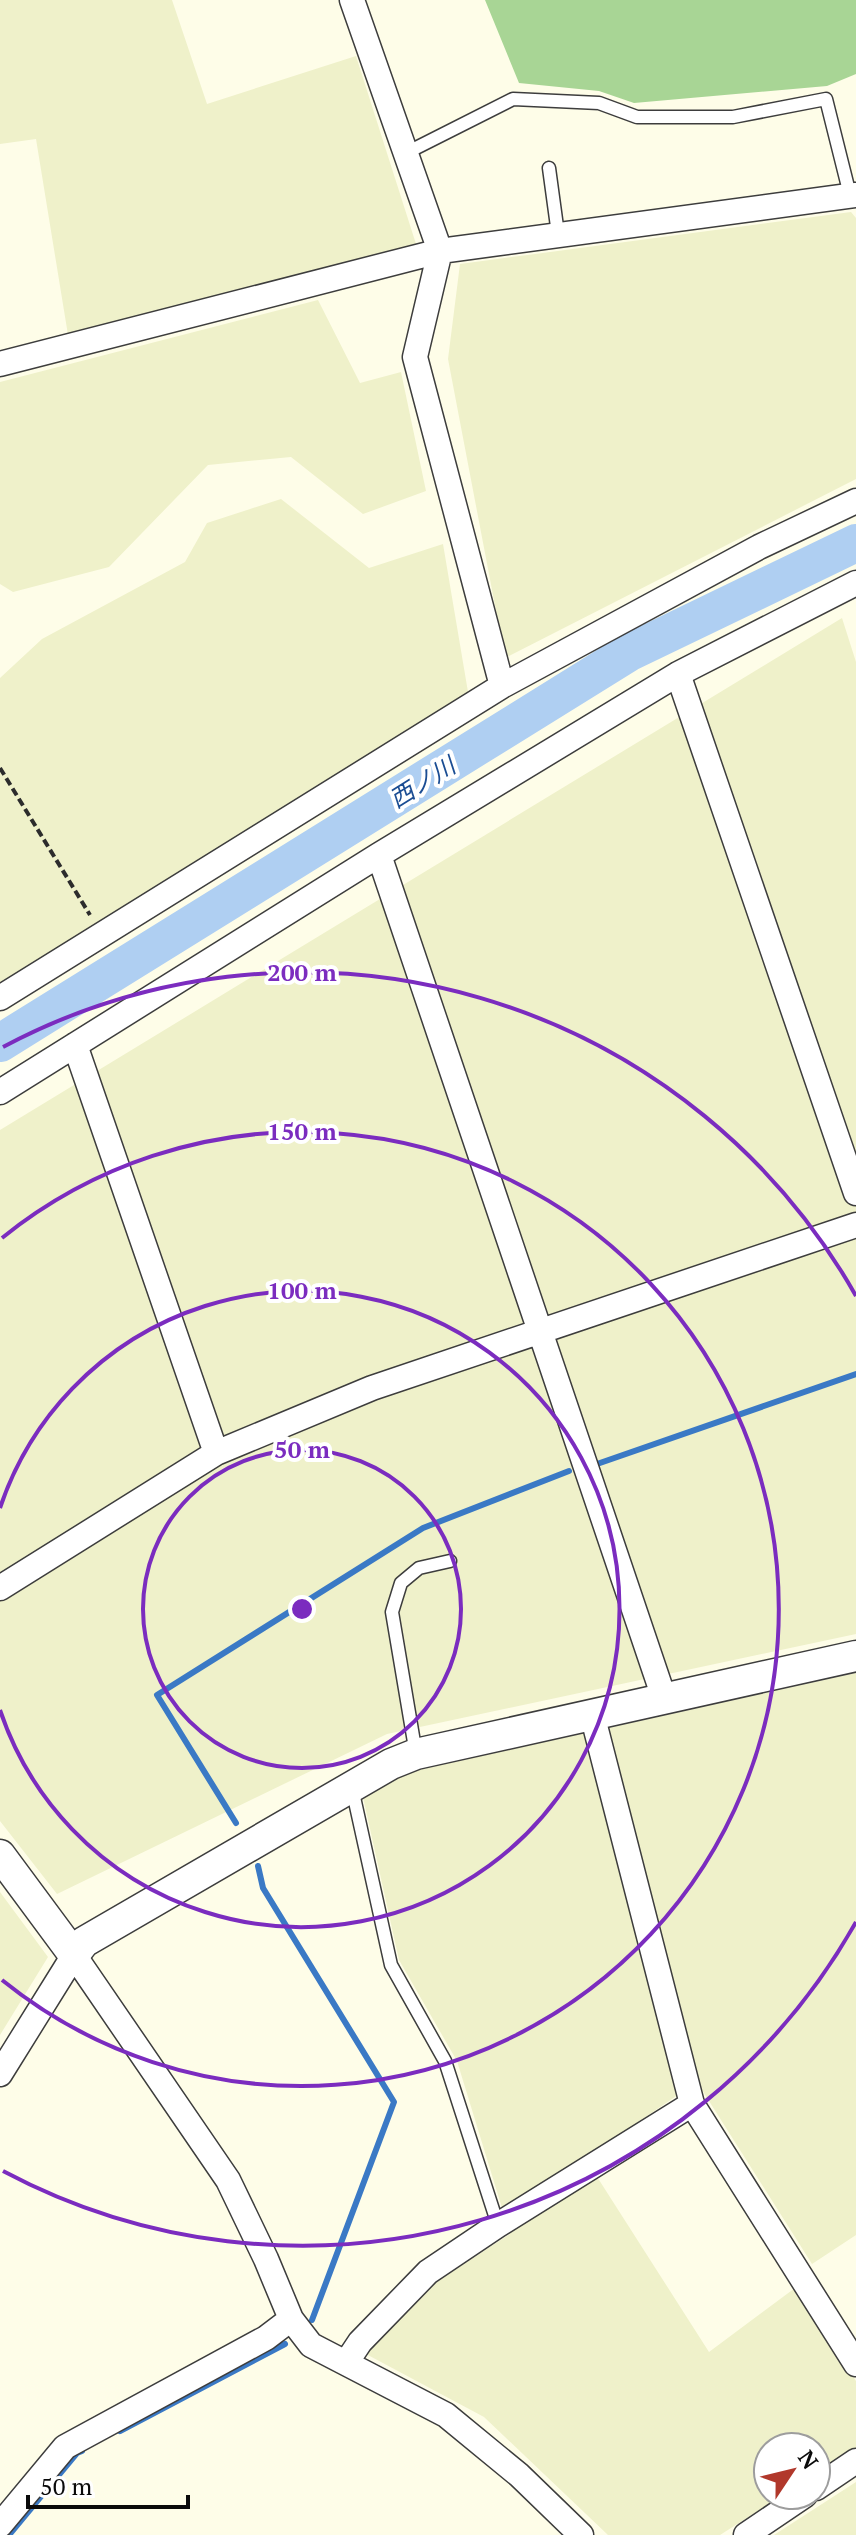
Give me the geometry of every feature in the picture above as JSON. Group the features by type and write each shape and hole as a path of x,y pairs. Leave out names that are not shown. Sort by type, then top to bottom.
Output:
{"street":[{"path":"352,0 440,251 415,357 502,686"},
{"path":"0,364 440,251 853,195"},
{"path":"0,998 502,686 759,547 856,501"},
{"path":"0,1092 379,855 678,674 856,583"},
{"path":"678,674 856,1193"},
{"path":"379,855 664,1698"},
{"path":"75,1045 216,1453"},
{"path":"0,1588 216,1453 372,1388 856,1225"},
{"path":"0,2074 84,1942 391,1764 416,1754 856,1656"},
{"path":"592,1714 692,2104 856,2364"},
{"path":"0,1855 74,1955 228,2180 291,2319 311,2345 446,2415 519,2475 581,2535"},
{"path":"346,2363 360,2342 428,2272 692,2104"},
{"path":"0,2525 65,2447 266,2338 291,2319"},
{"path":"832,2477 856,2461"},
{"path":"746,2535 781,2511"}],"lane":[{"path":"404,154 513,99 599,103 637,117 733,117 826,99 853,195"},
{"path":"549,168 558,234"},
{"path":"416,1754 392,1612 401,1583 419,1568 450,1561"},
{"path":"352,1788 391,1965 445,2061 498,2225"}],"path":[{"path":"0,768 102,935"}],"green space":[{"path":"0,0 172,0 207,104 356,56 416,244 68,335 36,139 0,144"},
{"path":"485,0 856,0 856,74 827,86 634,103 599,91 519,83"},
{"path":"851,212 856,218 856,479 505,658 448,359 460,264"},
{"path":"318,300 360,383 401,372 426,491 363,514 291,457 208,465 109,567 13,592 0,584 0,382"},
{"path":"281,499 369,568 443,544 468,692 0,983 0,678 42,639 185,562 207,523"},
{"path":"842,618 856,662 856,1634 387,1734 57,1894 0,1821 0,1130"},
{"path":"856,1673 856,2235 812,2264 697,2082 585,2158 709,2352 795,2288 856,2381 856,2449 832,2464 832,2431 752,2431 752,2511 758,2511 720,2535 608,2535 484,2417 366,2354 438,2281 510,2234 457,2061 399,1960 363,1797 401,1774"},
{"path":"0,1892 48,1957 0,2035"},
{"path":"856,2482 856,2535 774,2535 811,2511 832,2511 832,2498"}],"waterway":[{"name":"西ノ川","path":"0,1043 628,653 856,543"},
{"path":"597,1464 856,1374"},
{"path":"236,1823 157,1695 423,1528 569,1471"},
{"path":"258,1866 263,1888 394,2102 312,2320"},
{"path":"120,2431 285,2344"},
{"path":"9,2535 77,2453 82,2451"}]}
